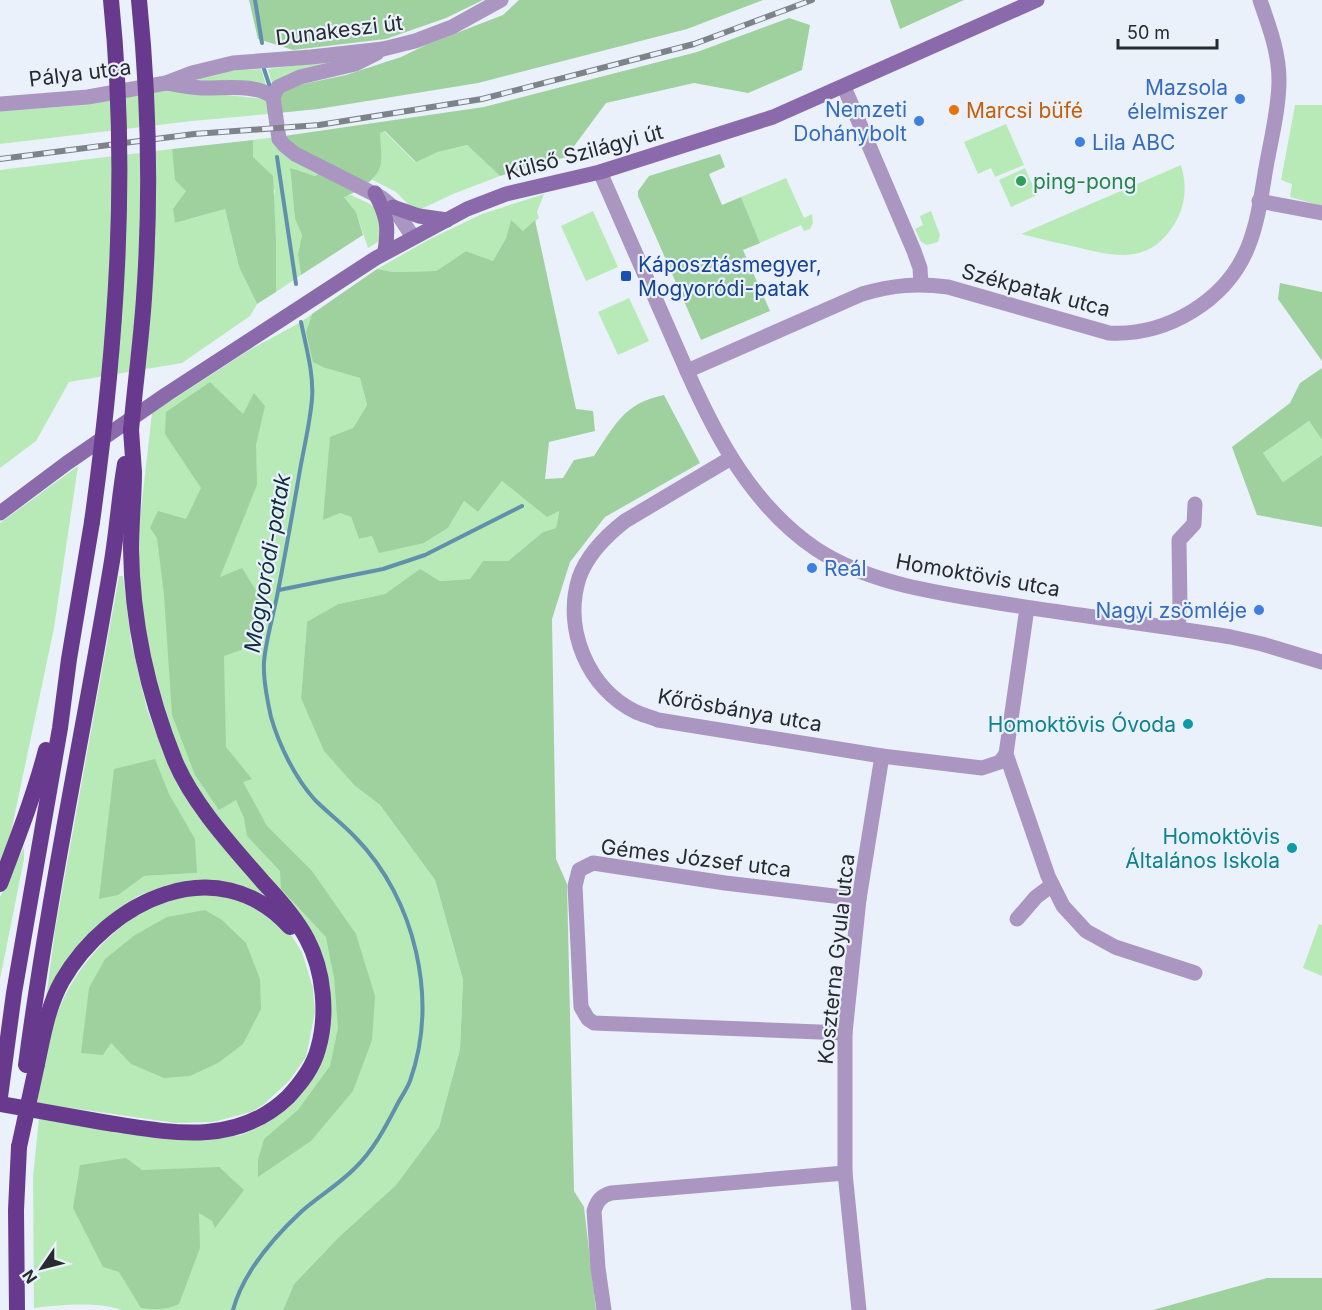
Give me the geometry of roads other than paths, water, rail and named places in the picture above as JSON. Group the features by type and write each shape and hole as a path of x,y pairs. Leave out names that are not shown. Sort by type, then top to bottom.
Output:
{"highway":[{"path":"0,1097 30,893 60,728 92,522 109,388 119,234 118,117 111,0"},
{"path":"17,1307 16,1220 19,1147 31,1065 40,962 111,566 125,512 144,299 147,232 147,116 140,0"},
{"path":"0,1104 166,1132 215,1131 250,1124 279,1105 295,1089 314,1062 322,1033 324,1003 308,939 224,836 193,794 176,764 155,703 139,637 125,512"},
{"path":"0,884 22,830 36,786 69,659"},
{"path":"31,1065 62,982 84,952 130,910 171,891 193,887 219,888 247,896 261,903 281,918 296,934 317,968"}],"main road":[{"name":"Külső Szilágyi út","path":"0,513 67,463 167,394 385,252 467,209 506,194 600,172 773,117 1037,0"},
{"path":"375,193 386,217 388,234 385,252"},
{"path":"393,207 419,216 447,220"}],"street":[{"name":"Dunakeszi út","path":"166,83 192,73 245,61 383,49 415,41 452,27 501,0"},
{"name":"Székpatak utca","path":"687,371 862,294 891,286 921,284 948,287 1102,332 1127,334 1177,320 1197,309 1228,281 1240,263 1249,246 1260,201 1279,79 1273,37 1260,0"},
{"path":"383,49 355,64 300,77 278,87 273,97 279,139 284,145 316,166 375,193 393,207 413,237"},
{"path":"166,83 199,88 252,89 263,91 273,97"},
{"name":"Pálya utca","path":"0,104 88,97 166,83"},
{"path":"844,87 914,250 920,268 921,284"},
{"name":"Homoktövis utca","path":"600,172 707,417 748,483 789,526 817,549 841,562 889,581 950,595 1027,608 1178,628 1262,644 1322,662"},
{"path":"1260,201 1322,213"},
{"name":"Kőrösbánya utca","path":"731,458 625,520 610,532 593,553 580,577 574,603 575,629 580,649 589,668 602,685 617,700 636,712 658,720 882,756 982,768 1000,762 1006,754"},
{"path":"1178,628 1179,540 1194,524 1195,504"},
{"path":"1027,608 1006,754 1052,885 1063,906 1086,931 1114,947 1196,973"},
{"name":"Koszterna Gyula utca","path":"859,1310 845,1173 845,1033 859,899 882,756"},
{"name":"Gémes József utca","path":"845,1033 594,1023 588,1019 581,1007 575,886 579,870 593,863 725,883 859,899"},
{"path":"1017,919 1036,897 1052,885"},
{"path":"604,1310 594,1211 596,1203 602,1196 611,1193 845,1173"}],"waterway":[{"name":"Mogyoródi-patak","path":"255,0 262,43"},
{"name":"Mogyoródi-patak","path":"264,69 270,87"},
{"name":"Mogyoródi-patak","path":"277,157 296,284"},
{"name":"Mogyoródi-patak","path":"233,1310 244,1283 270,1244 302,1211 354,1169 378,1139 410,1081 418,1050 422,1017 421,984 416,952 407,920 393,890 376,863 356,838 315,800 301,782 278,739 267,696 264,675 265,653 284,561 312,399 311,370 301,322"},
{"path":"279,590 383,569 425,555 522,506"}],"railway":[{"path":"0,159 194,134 319,125 482,99 694,44 812,0"}],"place":[{"name":"Mazsola élelmiszer","path":"1240,99"},
{"name":"Marcsi büfé","path":"954,110"},
{"name":"Nemzeti Dohánybolt","path":"919,121"},
{"name":"Lila ABC","path":"1080,142"},
{"name":"ping-pong","path":"1021,181"},
{"name":"Káposztásmegyer, Mogyoródi-patak","path":"626,276"},
{"name":"Reál","path":"812,568"},
{"name":"Nagyi zsömléje","path":"1259,610"},
{"name":"Homoktövis Óvoda","path":"1188,724"},
{"name":"Homoktövis Általános Iskola","path":"1292,848"}]}
